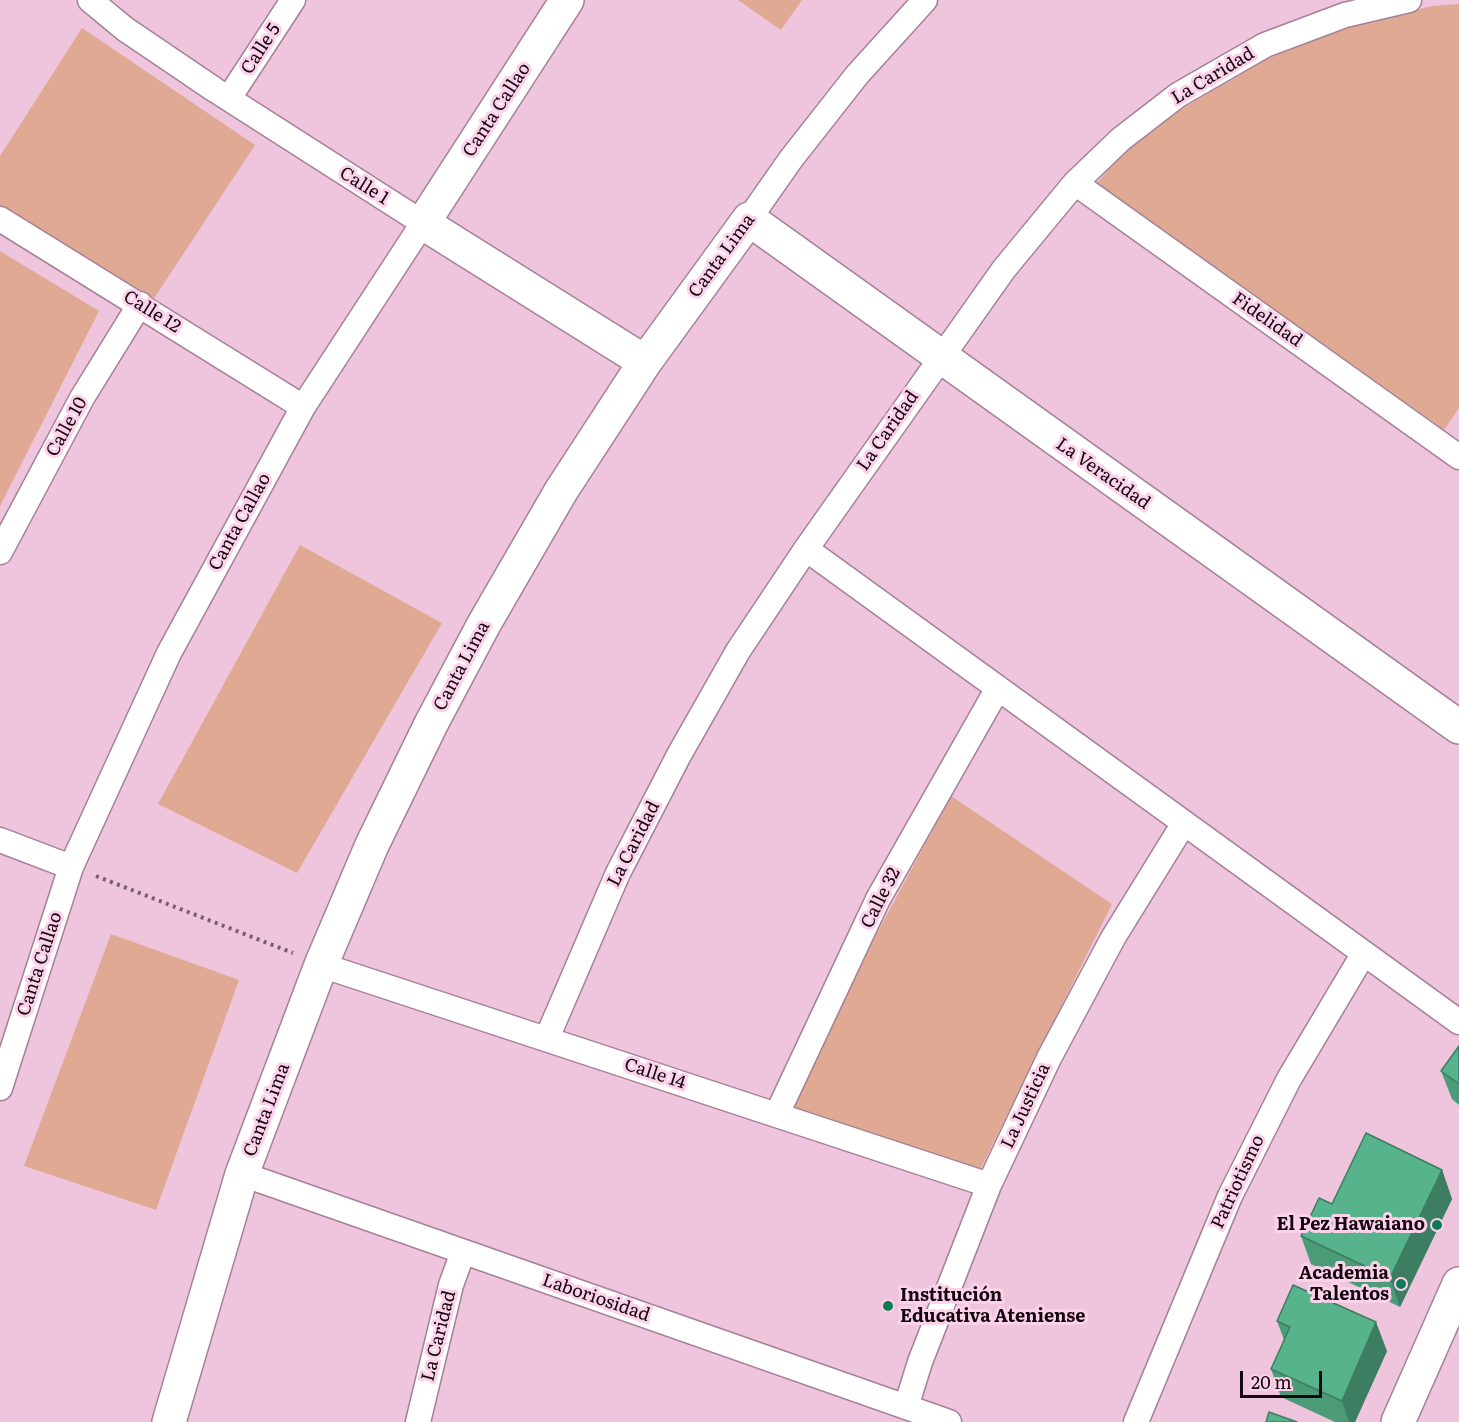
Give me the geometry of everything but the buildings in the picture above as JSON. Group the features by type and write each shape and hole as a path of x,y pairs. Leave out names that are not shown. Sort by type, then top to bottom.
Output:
{"street":[{"name":"Calle 1","path":"90,0 125,29 229,98 645,362"},
{"name":"Calle 5","path":"229,98 293,0"},
{"name":"Canta Callao","path":"0,1088 71,867 169,653 303,407 567,0"},
{"name":"Canta Lima","path":"169,1422 242,1174 321,965 372,845 479,634 561,492 645,362 790,159 857,75 925,0"},
{"name":"La Caridad","path":"547,1038 618,873 738,651 939,357 1004,269 1075,183 1121,140 1178,95 1265,45 1345,15 1409,0"},
{"name":"Fidelidad","path":"1075,183 1455,445"},
{"name":"Calle 12","path":"0,219 303,407"},
{"name":"La Veracidad","path":"748,219 1459,727"},
{"name":"Calle 10","path":"0,552 82,398 140,304"},
{"path":"806,549 1459,1022"},
{"name":"Calle 32","path":"777,1114 878,899 998,688"},
{"name":"La Justicia","path":"906,1407 920,1362 989,1185 1049,1058 1113,938 1184,823"},
{"path":"0,840 71,867"},
{"name":"Patriotismo","path":"1136,1422 1230,1196 1289,1079 1364,953"},
{"name":"Calle 14","path":"321,965 989,1185"},
{"name":"Laboriosidad","path":"242,1174 949,1422"},
{"name":"La Caridad","path":"418,1422 451,1285 463,1252"},
{"path":"1398,1422 1459,1284"}],"path":[{"path":"71,867 321,965"}],"shaded area":[{"path":"738,0 802,0 781,30"},
{"path":"1459,4 1459,408 1444,430 1097,183 1125,151 1185,107 1267,59 1346,28 1432,6"},
{"path":"82,28 255,145 153,300 0,207 0,156"},
{"path":"0,251 99,311 0,506"},
{"path":"300,545 442,623 297,873 158,804"},
{"path":"951,796 1112,904 979,1172 792,1109 875,937"},
{"path":"111,934 239,980 156,1210 24,1166"}],"place":[{"name":"El Pez Hawaiano","path":"1437,1225"},
{"name":"Academia Talentos","path":"1401,1284"},
{"name":"Institución Educativa Ateniense","path":"888,1306"}]}
